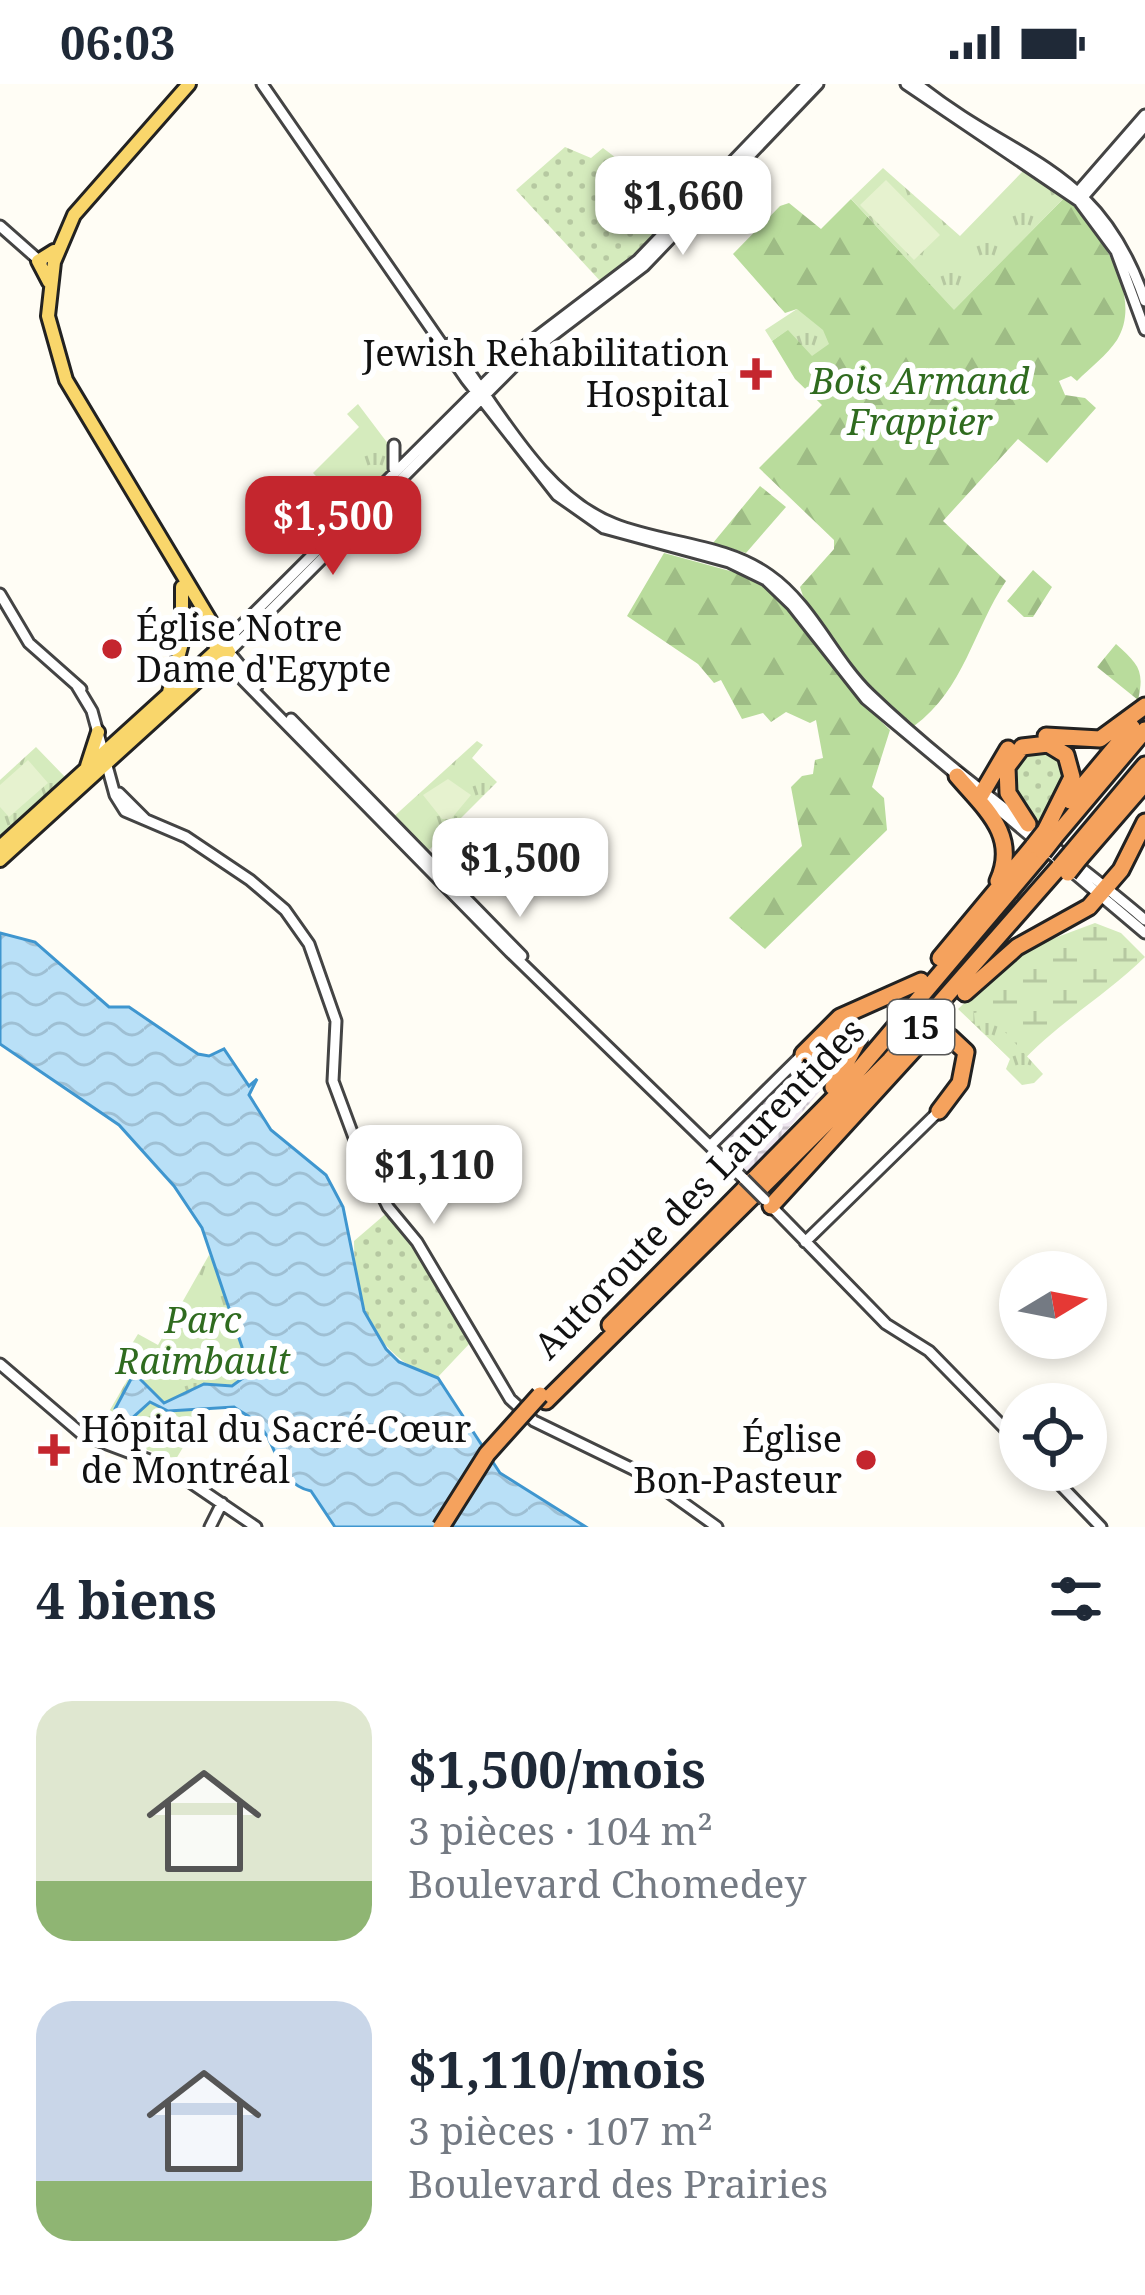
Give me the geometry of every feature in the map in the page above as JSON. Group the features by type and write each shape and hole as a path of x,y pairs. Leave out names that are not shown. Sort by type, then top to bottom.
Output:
{"highway":[{"path":"982,908 1002,872 1004,839 973,784 1022,739 1096,740 1145,708"},
{"path":"758,1180 982,908 1044,842 1145,708"},
{"name":"Autoroute des Laurentides","path":"441,1527 487,1454 855,1076 1044,842 1145,730"},
{"path":"1028,824 1009,796 1007,765 1022,747 1048,743 1066,755 1072,775 1068,794 1044,842"},
{"name":"Autoroute des Laurentides","path":"758,1180 926,1022 1068,861 1145,765"},
{"path":"774,1205 965,993 1068,861 1145,783"},
{"path":"965,993 1014,949 1107,896 1145,822"},
{"path":"803,1054 840,1017 921,981"},
{"path":"803,1054 836,1028 855,1033 856,1053 833,1087"},
{"path":"913,1052 943,1037 957,1039 965,1049 961,1080 939,1111"},
{"path":"758,1180 854,1117"},
{"name":"Autoroute des Laurentides","path":"452,1527 495,1458 543,1398"}],"main road":[{"path":"49,283 38,261 48,260 83,203 193,84"},
{"path":"59,246 49,283 48,324 61,370 224,650"},
{"path":"169,553 182,587 224,650"},
{"path":"169,695 182,645 182,587"},
{"path":"0,860 169,695 224,650"},
{"path":"0,847 224,650"},
{"path":"87,767 98,732"}],"street":[{"path":"262,84 537,473 582,517 626,536 729,562 771,584 868,703 1068,861"},
{"path":"224,650 526,343 631,267 807,84"},
{"path":"480,393 634,274 742,169 818,84"},
{"path":"906,84 1080,196 1116,251 1145,330"},
{"path":"917,84 1080,196 1122,242 1145,301"},
{"path":"1080,196 1145,115"},
{"path":"1080,196 1145,125"},
{"path":"0,226 38,261 52,267"},
{"path":"392,474 397,444 424,449"},
{"path":"424,449 427,470"},
{"path":"224,650 392,474 424,449"},
{"path":"0,594 29,644 95,704 107,757"},
{"path":"224,650 528,966 710,1146 758,1180 805,1242 890,1328 929,1351 999,1423"},
{"path":"76,686 122,796 155,825 194,841 256,884 302,934 321,968 336,1021 333,1079 388,1208 417,1242 518,1409 644,1474 717,1527"},
{"path":"973,784 1028,824 1145,933"},
{"path":"1107,896 1145,920"},
{"path":"710,1146 803,1054"},
{"path":"805,1242 939,1111"},
{"path":"721,1135 721,1156"},
{"path":"0,1362 92,1436 162,1458 256,1527"},
{"path":"1066,1491 1101,1527"},
{"path":"210,1527 222,1503"}],"shaded area":[{"path":"829,1035 852,1053 750,1174 725,1149 726,1137"}],"green space":[{"path":"565,147 591,158 603,148 662,193 687,205 602,283 516,190"},
{"path":"883,168 960,236 1024,170 1065,197 954,310 851,199"},
{"path":"886,180 940,235 914,260 860,205"},
{"name":"Bois Armand Frappier","path":"1065,197 1114,263 1125,303 1124,322 1113,346 1077,381 1071,376 1059,381 1065,395 1085,398 1096,408 1047,463 1018,439 943,521 1006,581 957,677 914,726 860,678 803,596 800,587 834,549 834,540 759,468 822,405 795,379 772,341 788,329 797,309 785,313 733,254 780,206 789,203 821,229 851,199 954,309"},
{"path":"797,309 823,330 829,344 812,356 788,330 772,341 765,330"},
{"path":"358,404 392,449 391,468 352,512 329,489 336,485 335,477 327,476 324,484 313,473 359,427 347,414"},
{"path":"760,486 786,507 746,553 713,543"},
{"path":"664,553 741,574 780,596 856,697 890,730 872,787 884,798 887,830 765,949 729,918 802,846 791,787 802,776 813,774 815,760 823,758 816,720 810,723 786,712 771,722 763,713 742,719 721,680 714,683 698,664 627,616"},
{"path":"1033,570 1052,587 1033,617 1024,617 1007,601"},
{"path":"1116,644 1138,668 1138,700 1097,667"},
{"path":"477,741 483,745 472,758 497,782 425,854 390,820"},
{"path":"1049,746 1070,774 1040,830 1010,794 1016,754"},
{"path":"36,747 66,778 0,836 0,780"},
{"path":"28,760 48,783 9,817 0,807 0,785"},
{"path":"448,779 471,795 451,819 442,819 423,795"},
{"path":"1095,923 1121,933 1145,957 1018,1066 958,1009 1017,952"},
{"path":"986,1011 1043,1074 1034,1083 1022,1085 1006,1069 1010,1059 975,1025 974,1013"},
{"path":"389,1211 408,1231 471,1342 437,1378 398,1357 383,1342 364,1306 354,1241"},
{"name":"Parc Raimbault","path":"209,1255 235,1314 243,1379 232,1386 200,1385 164,1403 149,1386 121,1399 116,1417 147,1402 168,1411 219,1405 203,1414 176,1459 110,1438 115,1428 103,1422 129,1377 150,1359 130,1347 138,1334 158,1345"}],"water":[{"path":"0,933 35,942 109,1007 129,1007 198,1054 209,1056 224,1049 249,1086 257,1079 249,1095 271,1130 326,1175 343,1207 364,1311 386,1349 399,1362 438,1378 500,1473 586,1527 335,1527 311,1491 291,1481 258,1424 234,1407 168,1411 150,1402 131,1419 117,1421 115,1409 131,1379 139,1378 164,1403 204,1384 232,1386 243,1378 242,1347 202,1228 174,1186 119,1125 0,1044"}],"place":[{"name":"Jewish Rehabilitation Hospital","path":"756,374"},
{"name":"Église Notre Dame d'Egypte","path":"112,649"},
{"name":"Hôpital du Sacré-Cœur de Montréal","path":"54,1450"},
{"name":"Église Bon-Pasteur","path":"866,1460"}]}
